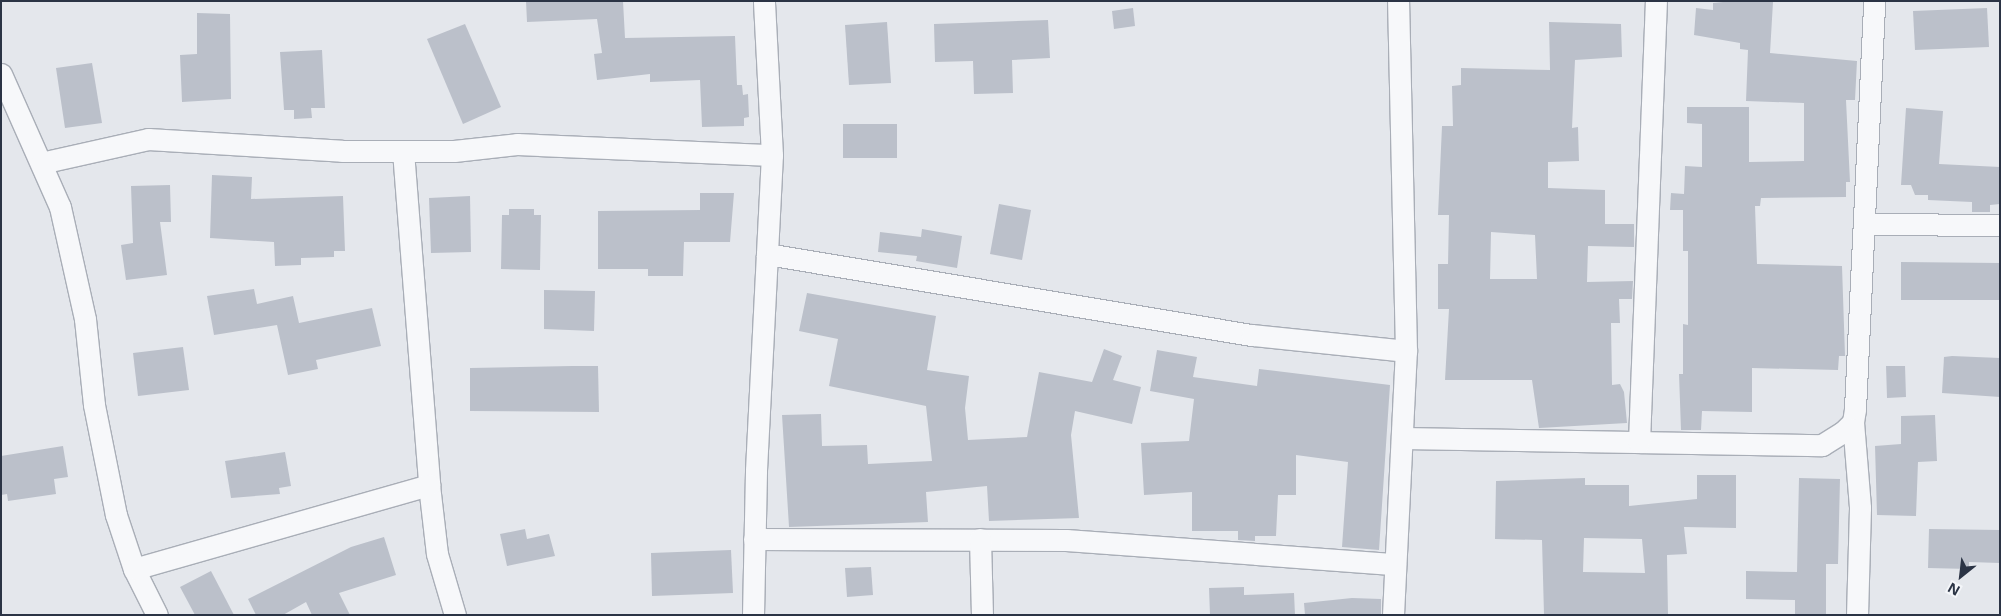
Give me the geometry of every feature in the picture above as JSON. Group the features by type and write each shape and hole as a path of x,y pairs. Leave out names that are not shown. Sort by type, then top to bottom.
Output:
{"street":[{"path":"753,615 754,539 772,155 764,1"},
{"path":"1393,615 1406,351 1398,1"},
{"path":"1639,442 1656,1"},
{"path":"1857,615 1860,508 1853,422 1865,224 1874,1"},
{"path":"1,74 60,207 86,319 96,414 116,514 134,570 157,615"},
{"path":"41,163 148,139 402,151 517,144 772,155"},
{"path":"402,151 429,485 437,554 455,615"},
{"path":"1865,224 2000,225"},
{"path":"766,254 1252,335 1406,351"},
{"path":"1402,438 1822,444 1853,422"},
{"path":"134,570 429,485"},
{"path":"754,539 980,539 1177,546 1395,564"},
{"path":"980,539 982,615"}],"building":[{"path":"526,1 623,1 625,38 735,36 737,85 742,85 743,95 748,94 749,117 744,118 744,126 702,127 700,80 650,82 650,74 597,80 594,54 602,53 597,19 527,22"},
{"path":"1733,1 1773,2 1770,53 1857,61 1855,100 1846,100 1850,182 1846,182 1846,197 1761,198 1760,206 1755,206 1757,264 1842,266 1845,356 1839,356 1838,370 1752,368 1752,412 1702,411 1701,430 1681,430 1679,374 1683,374 1683,324 1688,325 1688,251 1683,251 1683,210 1670,210 1671,193 1684,194 1685,166 1702,167 1702,124 1687,123 1687,107 1749,107 1749,162 1804,161 1804,103 1746,101 1748,50 1740,49 1740,43 1694,35 1696,8 1713,10 1713,3"},
{"path":"1133,8 1135,26 1114,29 1112,11"},
{"path":"1987,8 1989,47 1915,50 1913,11"},
{"path":"197,13 230,14 231,99 182,102 180,55 197,54"},
{"path":"1048,20 1050,58 1012,60 1013,93 974,94 973,61 935,62 934,24"},
{"path":"887,22 891,83 849,85 845,25"},
{"path":"1549,22 1621,24 1622,57 1575,60 1572,128 1578,127 1579,161 1548,162 1548,188 1605,190 1605,224 1634,224 1634,247 1588,246 1587,282 1633,281 1632,299 1619,299 1620,323 1611,323 1612,385 1620,384 1624,392 1627,423 1539,428 1532,380 1445,380 1449,309 1438,309 1438,264 1448,264 1449,215 1438,215 1442,126 1453,126 1452,86 1461,85 1461,68 1550,70","holes":["1491,232 1535,235 1537,279 1490,279"]},
{"path":"465,24 501,107 463,124 427,39"},
{"path":"322,50 325,108 311,108 312,118 294,119 294,110 284,110 280,52"},
{"path":"92,63 102,123 65,128 56,68"},
{"path":"1906,108 1943,111 1939,164 2000,167 2000,204 1990,205 1990,212 1972,212 1972,202 1928,200 1928,195 1915,195 1911,185 1901,185"},
{"path":"843,124 897,124 897,158 843,158"},
{"path":"212,175 252,177 251,199 343,196 345,251 334,251 334,257 301,258 301,265 275,266 274,242 210,238"},
{"path":"170,185 171,222 160,222 167,275 126,280 121,245 133,243 131,186"},
{"path":"700,193 734,193 730,242 684,242 683,276 648,276 648,269 598,269 598,211 700,210"},
{"path":"470,196 471,252 431,253 429,198"},
{"path":"999,204 1031,210 1022,260 990,254"},
{"path":"509,209 534,209 534,215 541,215 540,270 501,269 502,215 509,215"},
{"path":"922,229 962,236 957,268 916,261 917,256 878,252 880,232 921,237"},
{"path":"1901,262 2000,263 2000,300 1901,300"},
{"path":"254,289 257,304 293,296 299,323 372,308 381,346 316,360 318,369 288,375 277,325 214,335 207,296"},
{"path":"544,290 595,291 594,331 544,329"},
{"path":"807,293 936,316 927,370 969,376 965,408 968,440 1027,437 1039,372 1092,382 1104,349 1122,356 1113,380 1141,387 1132,424 1075,411 1071,435 1079,518 989,521 987,486 926,492 928,522 789,527 782,415 821,414 822,446 867,445 868,464 932,461 926,406 829,386 838,339 799,331"},
{"path":"183,347 189,390 138,396 133,353"},
{"path":"1157,350 1197,357 1193,377 1257,386 1259,369 1390,385 1379,550 1342,547 1348,462 1296,455 1296,495 1278,495 1276,536 1255,536 1255,541 1238,540 1238,531 1192,531 1192,492 1144,495 1141,443 1189,441 1194,399 1150,391"},
{"path":"1944,357 2000,358 2000,397 1942,393"},
{"path":"598,366 599,412 470,411 470,368"},
{"path":"1886,366 1905,366 1906,397 1887,398"},
{"path":"1935,415 1937,461 1918,462 1916,516 1877,515 1875,446 1901,444 1901,416"},
{"path":"63,446 68,477 54,479 56,494 8,501 7,494 1,495 1,456"},
{"path":"285,452 291,486 279,488 280,494 231,498 225,461"},
{"path":"1697,475 1736,475 1736,528 1684,527 1687,554 1667,555 1668,615 1544,615 1542,540 1495,539 1496,481 1585,478 1585,485 1629,485 1629,506 1697,499","holes":["1584,538 1642,539 1645,573 1583,572"]},
{"path":"1799,478 1840,479 1838,564 1826,564 1826,615 1795,615 1795,600 1746,599 1746,571 1797,572"},
{"path":"525,529 527,539 549,534 555,556 507,566 500,534"},
{"path":"1929,529 2000,530 2000,563 1969,562 1969,569 1928,568"},
{"path":"384,537 396,575 339,593 350,615 312,615 306,602 283,615 256,615 248,599 351,547"},
{"path":"731,550 733,593 652,596 651,553"},
{"path":"871,567 873,595 847,597 845,568"},
{"path":"211,571 234,615 195,615 180,587"},
{"path":"1244,587 1244,595 1294,593 1295,615 1210,615 1209,588"},
{"path":"1352,598 1381,599 1381,615 1305,615 1304,603"}]}
